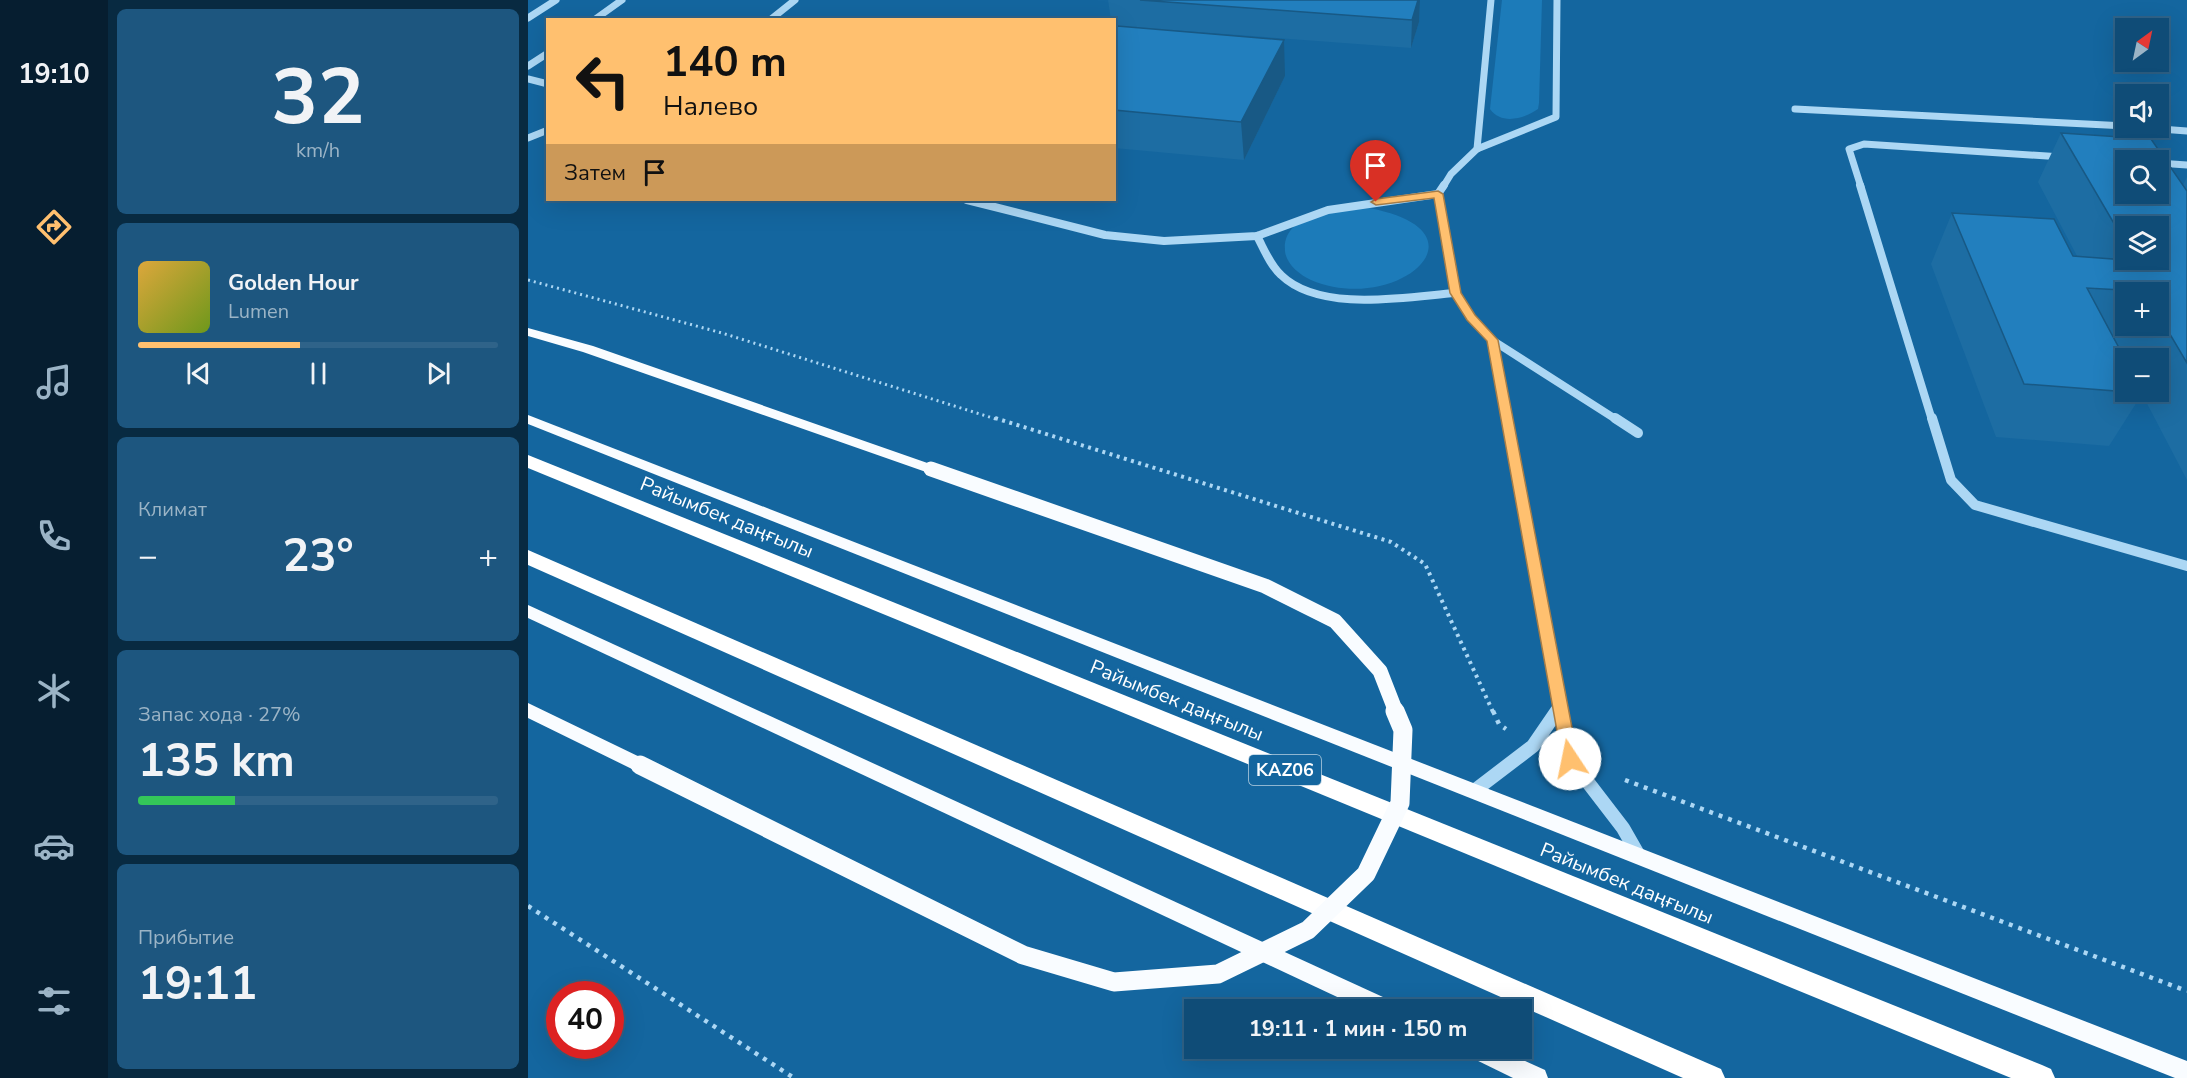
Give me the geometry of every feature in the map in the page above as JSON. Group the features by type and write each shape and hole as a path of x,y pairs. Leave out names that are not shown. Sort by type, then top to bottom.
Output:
{"highway":[{"name":"Райымбек даңғылы","path":"528,462 2042,1078"},
{"path":"528,557 1712,1078"}],"main road":[{"path":"528,332 588,349 1265,586 1335,621 1380,671 1403,730 1400,803 1366,874 1308,930 1218,974 1114,982 1023,955 528,710"},
{"path":"528,419 2187,1072"},
{"path":"528,611 1365,999"},
{"path":"1496,1059 1537,1078"}],"street":[{"path":"528,18 556,0"},
{"path":"597,18 622,0"},
{"path":"772,18 795,0"},
{"path":"1477,149 1491,0"},
{"path":"1557,0 1556,117 1477,149 1451,174 1438,194 1455,293 1471,317 1492,340 1638,433"},
{"path":"528,66 546,53"},
{"path":"528,79 546,84"},
{"path":"1794,109 2115,125"},
{"path":"2169,130 2187,131"},
{"path":"528,138 546,131"},
{"path":"2078,158 1864,144 1849,150 1951,480 1975,505 2187,566"},
{"path":"2169,164 2187,165"},
{"path":"971,201 1105,235 1164,241 1257,236 1328,210 1438,194"},
{"path":"1257,236 1273,267 1284,279 1324,295 1348,298 1455,293"},
{"path":"1492,340 1570,759 1623,828 1639,856"},
{"path":"1474,791 1533,746 1560,706"}],"path":[{"path":"528,906 794,1078"}],"shaded area":[{"path":"1502,0 1542,0 1538,109 1513,119 1500,117 1490,109"},
{"path":"1369,208 1406,219 1425,234 1428,251 1419,266 1399,279 1373,287 1343,288 1311,280 1291,265 1285,251 1287,238 1293,228 1303,220 1330,212"}],"building":[{"path":"1140,0 1418,0 1412,20"},
{"path":"1116,27 1284,40 1241,122 1116,110"},
{"path":"2061,133 2151,139 2159,150 2115,150 2115,204 2169,204 2169,165 2187,191 2187,363 2169,333 2169,282 2115,282 2115,290 2087,288 2119,348 2115,348 2115,391 2024,384 1952,213 2054,219 2073,256 2115,259 2115,270 2169,270 2169,216 2115,216 2115,225"}],"route":[{"path":"1376,202 1438,194 1455,293 1471,317 1492,340 1570,759"}]}
